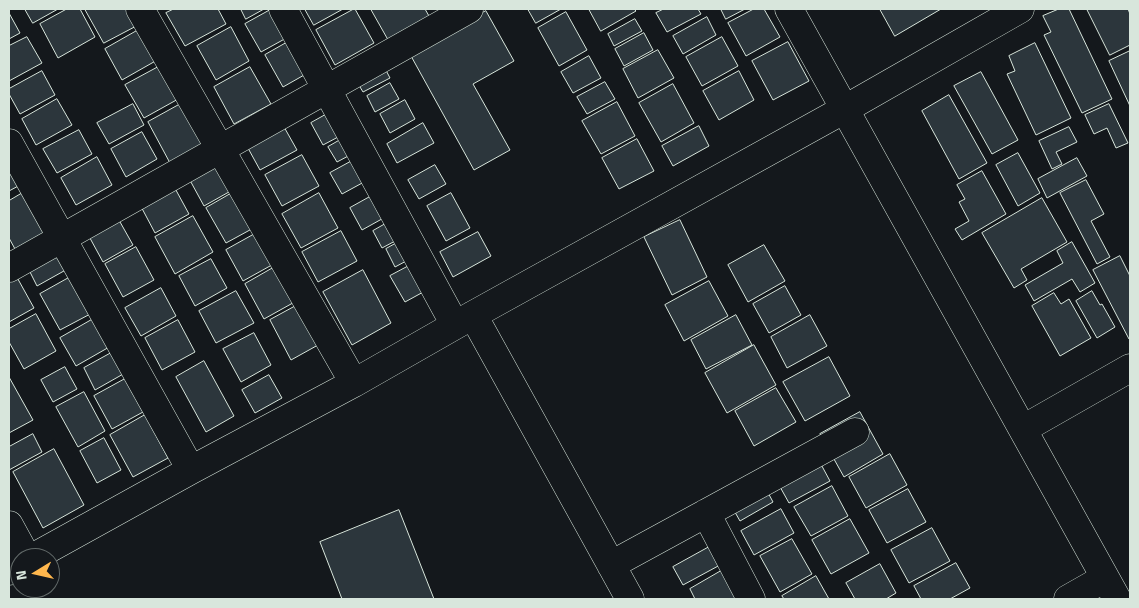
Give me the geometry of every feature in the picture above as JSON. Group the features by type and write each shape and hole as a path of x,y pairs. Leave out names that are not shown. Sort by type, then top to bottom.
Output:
{"street":[{"path":"140,9 354,383"},
{"path":"283,9 326,89 611,564 630,599"},
{"path":"9,268 469,9"},
{"path":"790,9 1111,589 1068,599"},
{"path":"50,548 354,383 845,109 1020,9"},
{"path":"9,143 191,470"},
{"path":"1022,429 1130,368"},
{"path":"611,564 855,432"},
{"path":"706,513 751,599"},
{"path":"9,525 22,548"}],"building":[{"path":"25,9 58,9 33,23"},
{"path":"67,9 80,9 95,37 58,58 40,24"},
{"path":"85,9 134,9 142,23 104,43"},
{"path":"174,9 218,9 226,24 185,46 166,13"},
{"path":"241,9 264,9 246,19"},
{"path":"272,9 299,31 261,52 245,24"},
{"path":"305,9 343,9 314,25"},
{"path":"354,9 374,43 335,65 316,30"},
{"path":"371,9 425,9 429,16 388,39"},
{"path":"528,9 561,9 536,23"},
{"path":"589,9 634,9 636,11 601,31"},
{"path":"664,9 698,9 701,14 667,32 656,13"},
{"path":"721,9 745,9 726,19"},
{"path":"754,9 764,9 780,37 746,56 728,23"},
{"path":"880,9 941,9 895,36"},
{"path":"1059,9 1069,9 1112,99 1082,113 1044,35 1051,32 1043,16"},
{"path":"1087,9 1128,9 1130,14 1130,45 1110,55"},
{"path":"486,11 514,61 473,84 510,150 474,170 411,56 411,52"},
{"path":"566,12 587,50 559,66 538,28"},
{"path":"9,13 20,33 9,39"},
{"path":"707,17 716,35 683,54 673,36"},
{"path":"635,19 642,31 614,46 608,34"},
{"path":"231,27 249,61 216,80 197,46"},
{"path":"142,28 159,59 122,80 105,49"},
{"path":"644,33 653,50 624,66 615,49"},
{"path":"302,34 320,66 283,87 265,55"},
{"path":"27,37 42,63 9,81 9,46"},
{"path":"722,37 738,66 702,86 686,57"},
{"path":"788,42 809,81 773,100 752,61"},
{"path":"1035,43 1071,118 1036,135 1007,74 1015,71 1009,56"},
{"path":"658,50 674,78 638,98 623,69"},
{"path":"1130,51 1130,106 1109,61"},
{"path":"378,55 390,78 363,92 350,70"},
{"path":"589,56 601,78 573,93 561,72"},
{"path":"162,65 180,98 144,118 125,85"},
{"path":"250,67 271,104 234,124 214,87"},
{"path":"42,71 55,95 20,114 9,94 9,89"},
{"path":"739,71 754,100 719,120 703,91"},
{"path":"981,72 1018,140 992,154 954,86"},
{"path":"605,82 615,99 587,114 577,97"},
{"path":"390,83 399,99 375,112 367,96"},
{"path":"673,84 694,123 661,142 639,103"},
{"path":"949,95 987,163 959,179 922,111"},
{"path":"57,99 72,125 36,145 22,119"},
{"path":"405,100 415,119 390,133 380,114"},
{"path":"186,101 208,142 170,163 148,122"},
{"path":"617,102 635,136 601,154 582,121"},
{"path":"133,104 144,125 109,144 97,123"},
{"path":"345,104 357,127 323,145 311,123"},
{"path":"1109,104 1128,143 1116,148 1107,128 1094,134 1085,115"},
{"path":"279,118 297,150 260,170 243,139"},
{"path":"423,123 434,143 397,163 387,144"},
{"path":"699,126 709,146 673,166 662,146"},
{"path":"1069,127 1077,142 1056,152 1062,164 1052,169 1039,141"},
{"path":"79,130 92,154 57,173 43,149"},
{"path":"356,131 365,147 337,162 328,147"},
{"path":"142,132 157,159 126,177 111,149"},
{"path":"637,139 654,171 619,189 602,158"},
{"path":"1018,153 1040,193 1018,206 996,165"},
{"path":"219,155 236,188 204,206 186,173"},
{"path":"302,155 319,186 282,206 265,175"},
{"path":"363,155 375,176 342,194 330,173"},
{"path":"97,157 112,185 76,205 61,178"},
{"path":"9,158 22,184 9,191"},
{"path":"1077,158 1087,176 1047,198 1038,179"},
{"path":"435,165 446,184 419,199 408,180"},
{"path":"982,171 1006,214 962,240 955,229 969,221 959,202 965,199 957,185"},
{"path":"1086,180 1104,214 1091,221 1110,257 1097,264 1060,193"},
{"path":"171,181 189,214 155,233 137,199"},
{"path":"386,188 398,210 362,230 350,208"},
{"path":"239,189 259,225 226,243 206,208"},
{"path":"26,191 47,231 15,249 9,238 9,201"},
{"path":"319,193 338,228 301,248 282,214"},
{"path":"451,193 470,228 446,241 427,206"},
{"path":"1042,198 1067,242 1021,269 1027,280 1014,288 982,233"},
{"path":"115,213 133,245 103,262 85,229"},
{"path":"403,214 412,232 382,248 373,231"},
{"path":"193,216 213,252 175,274 155,237"},
{"path":"680,220 707,277 672,295 644,237"},
{"path":"262,230 279,261 243,281 226,250"},
{"path":"341,231 357,261 318,282 302,252"},
{"path":"478,232 491,256 453,277 440,252"},
{"path":"413,234 423,252 395,267 386,249"},
{"path":"1072,242 1095,283 1080,292 1072,279 1034,301 1025,285 1063,263 1057,251"},
{"path":"764,245 785,281 748,302 728,265"},
{"path":"61,247 71,267 37,286 27,266"},
{"path":"136,247 154,280 123,297 105,264"},
{"path":"1120,256 1130,276 1129,339 1093,270"},
{"path":"211,259 227,288 195,306 179,276"},
{"path":"422,259 436,285 405,302 390,276"},
{"path":"280,264 300,299 264,319 245,284"},
{"path":"363,270 391,323 352,345 323,292"},
{"path":"14,272 34,308 9,322 9,275"},
{"path":"74,275 94,312 60,330 40,294"},
{"path":"709,281 728,316 684,341 665,305"},
{"path":"785,286 801,315 769,333 753,304"},
{"path":"161,288 176,316 141,336 125,308"},
{"path":"236,291 254,323 216,343 199,311"},
{"path":"1092,291 1115,327 1097,338 1076,301"},
{"path":"1054,293 1061,304 1069,299 1091,338 1060,356 1032,306"},
{"path":"305,301 327,340 291,360 270,320"},
{"path":"36,314 56,351 24,369 9,342 9,329"},
{"path":"736,315 752,345 706,369 691,340"},
{"path":"810,315 827,346 787,368 771,337"},
{"path":"95,318 111,346 76,366 60,338"},
{"path":"178,320 195,352 162,370 145,338"},
{"path":"254,333 271,365 241,382 223,349"},
{"path":"754,345 776,385 727,413 705,373"},
{"path":"113,352 125,373 95,390 84,368"},
{"path":"829,357 850,396 805,421 783,382"},
{"path":"204,361 234,416 206,432 176,377"},
{"path":"65,367 77,389 53,402 41,380"},
{"path":"269,375 282,398 255,413 242,390"},
{"path":"9,377 33,420 9,433"},
{"path":"125,379 143,412 112,429 94,396"},
{"path":"776,388 796,422 754,446 735,411"},
{"path":"84,392 105,431 78,447 56,407"},
{"path":"860,412 883,454 844,477 820,434"},
{"path":"145,415 168,458 133,477 110,435"},
{"path":"33,434 42,452 9,470 9,447"},
{"path":"104,438 121,470 97,483 80,451"},
{"path":"810,444 830,481 789,503 769,467"},
{"path":"54,449 84,505 43,528 13,472"},
{"path":"890,454 907,485 866,508 849,477"},
{"path":"757,472 773,502 740,521 723,491"},
{"path":"832,486 848,516 811,536 794,507"},
{"path":"908,489 926,522 887,543 869,510"},
{"path":"781,509 794,533 754,555 741,531"},
{"path":"399,510 434,599 342,599 320,542"},
{"path":"850,519 869,553 831,574 812,540"},
{"path":"932,528 950,561 909,583 891,550"},
{"path":"792,539 812,574 780,592 760,556"},
{"path":"711,546 720,565 683,585 673,567"},
{"path":"956,563 970,588 950,599 921,599 914,586"},
{"path":"880,564 896,593 886,599 855,599 846,583"},
{"path":"728,567 742,595 734,599 695,599 690,589"},
{"path":"816,576 829,599 784,599 782,596"}]}
